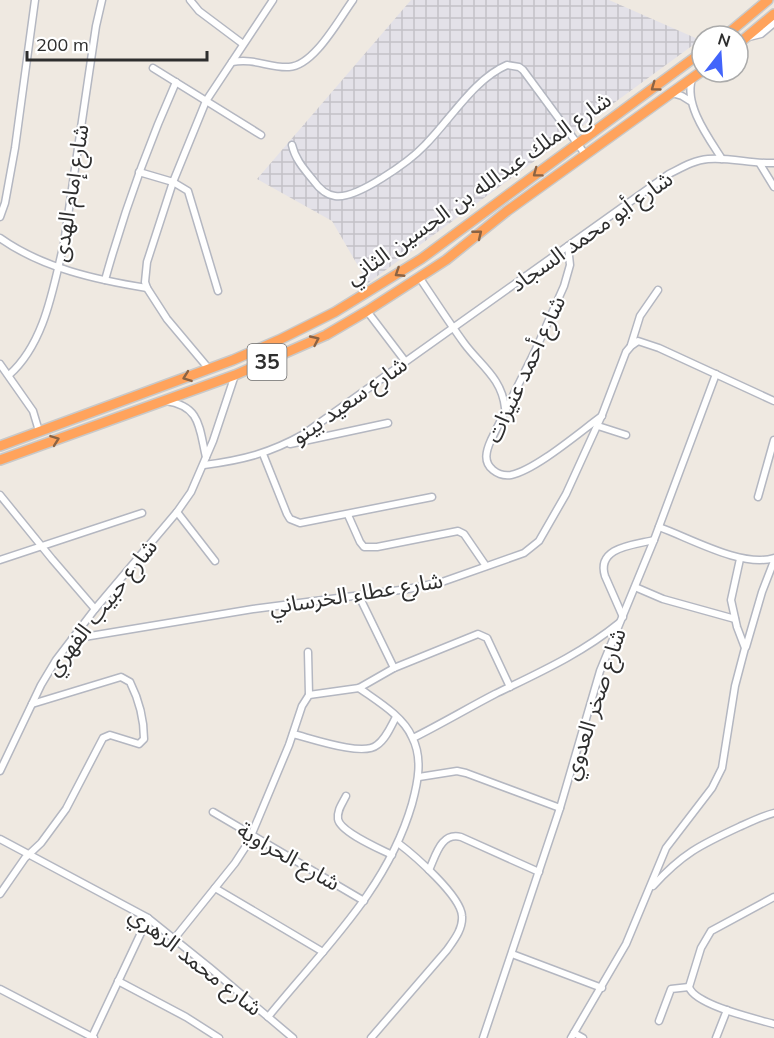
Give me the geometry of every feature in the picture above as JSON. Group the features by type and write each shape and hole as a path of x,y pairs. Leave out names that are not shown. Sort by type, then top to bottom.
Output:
{"highway":[{"path":"739,24 768,0"},
{"path":"750,34 774,14"},
{"name":"شارع الملك عبدالله بن الحسين الثاني","path":"0,446 209,369 307,327 384,283 462,229 690,61"},
{"name":"شارع الملك عبدالله بن الحسين الثاني","path":"0,460 235,375 326,335 419,277 585,154 690,80"}],"street":[{"path":"0,217 12,167 35,0"},
{"name":"شارع إمام الهدى","path":"9,375 24,359 40,328 58,267 102,0"},
{"path":"190,0 199,11 243,44"},
{"path":"209,369 167,319 147,288 145,282 147,262 173,183 206,101 273,0"},
{"path":"232,62 245,60 289,67 298,65 317,50 353,0"},
{"path":"750,38 761,34 774,24"},
{"path":"292,145 297,159 323,191 335,196 354,194 420,150 469,96 491,75 507,65 523,70 585,154"},
{"path":"153,68 261,135"},
{"path":"105,280 139,172 176,82"},
{"path":"690,102 691,84"},
{"path":"672,93 690,102 722,159"},
{"path":"709,159 714,146"},
{"name":"شارع أبو محمد السجاد","path":"453,327 669,174 693,163 709,159 760,164 774,163"},
{"path":"760,164 774,187"},
{"path":"139,172 185,188 190,194 219,291"},
{"path":"0,238 58,267 105,280 147,288"},
{"name":"شارع أحمد عنيزات","path":"568,246 570,265 564,286 536,349 490,440 486,456 491,468 505,475 512,475 532,465 602,415"},
{"path":"419,277 466,345 495,377 504,396 505,411"},
{"name":"شارع عطاء الخرساني","path":"72,639 253,609 428,585 524,553 540,541 571,484 598,426 624,357 631,346 640,316 658,290"},
{"path":"367,311 405,362"},
{"name":"شارع سعيد بينو","path":"205,461 235,461 263,454 283,445 320,424 453,327"},
{"path":"631,346 638,341 649,343 774,401"},
{"path":"0,364 33,411 39,431"},
{"name":"شارع صخر العدوي","path":"483,1038 560,808 596,684 654,540 716,374"},
{"name":"شارع حبيب الفهري","path":"0,770 48,672 95,609 177,512 191,492 205,461 235,375"},
{"path":"165,401 191,410 196,416 205,461"},
{"path":"283,445 388,423"},
{"path":"598,426 626,435"},
{"path":"758,497 774,440"},
{"path":"263,454 290,519 300,523 432,497"},
{"path":"0,495 40,546 95,609"},
{"path":"177,512 215,561"},
{"path":"0,560 142,513"},
{"path":"348,514 364,547 377,547 458,531 464,534 486,566"},
{"path":"583,1038 572,1035 602,988 626,944 672,839 712,788 719,775 725,754 735,686 762,592 774,560 740,559 659,526"},
{"path":"413,738 578,652 622,619 603,570 604,560 609,553 617,549 654,540"},
{"path":"740,559 732,594 735,619 746,648"},
{"path":"635,587 663,599 735,619"},
{"path":"358,596 394,668"},
{"path":"309,695 359,688 394,668 473,636 481,635 487,638 510,687"},
{"path":"174,939 241,854 252,835 302,706 309,695 308,652"},
{"path":"0,894 66,809 103,738 110,735 139,744 144,739 139,701 130,682 121,677 32,704"},
{"path":"268,1017 364,901 398,843 419,777 413,738 396,717 359,688"},
{"path":"293,734 352,748 370,749 384,738 396,717"},
{"path":"419,777 458,771 560,808"},
{"path":"346,796 339,809 338,817 342,827 392,855"},
{"name":"شارع الحراوية","path":"213,812 364,901"},
{"path":"649,891 672,865 688,853 733,830 774,813"},
{"path":"429,870 444,840 453,835 539,872"},
{"name":"شارع محمد الزهري","path":"0,839 148,918 293,1038"},
{"path":"371,1038 447,950 459,931 462,916 460,908 429,870 418,858 398,843"},
{"path":"215,888 323,952"},
{"path":"774,897 711,931 700,948 689,987 693,995 726,1010 774,1024"},
{"path":"0,988 93,1037 148,918"},
{"path":"512,954 602,988"},
{"path":"118,981 186,1017 219,1038"},
{"path":"659,1021 670,989 689,987"},
{"path":"716,1038 726,1010"}],"shaded area":[{"path":"411,0 609,0 690,36 690,47 368,283 332,221 257,179"}]}
